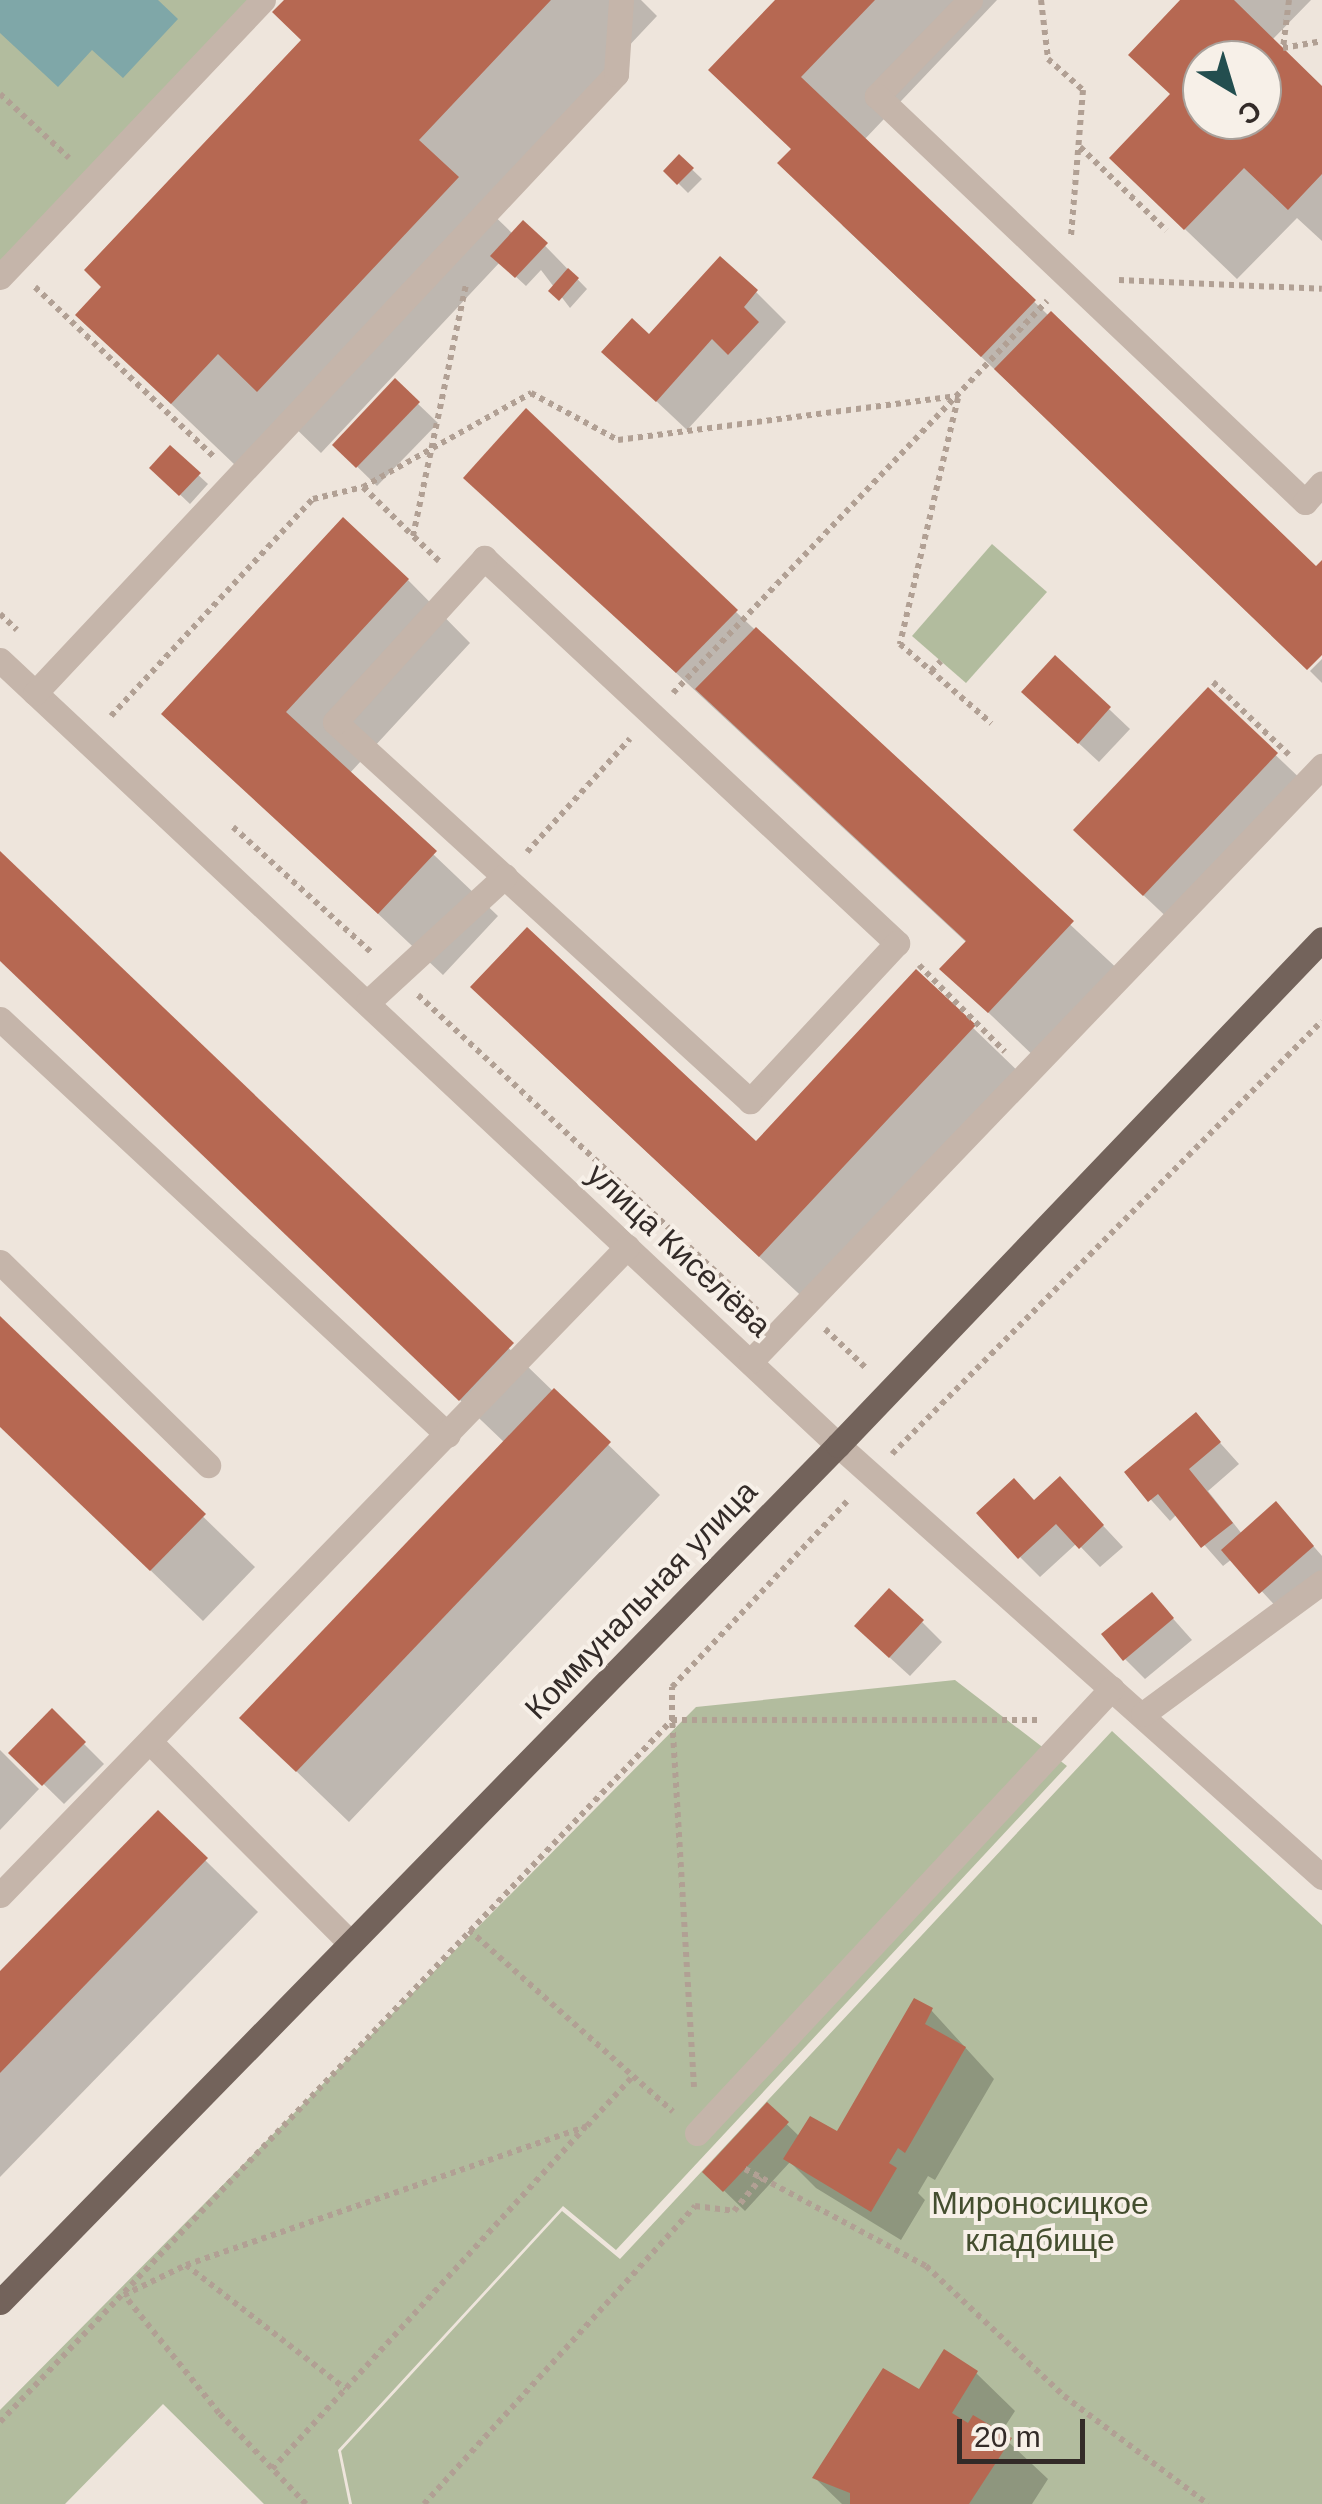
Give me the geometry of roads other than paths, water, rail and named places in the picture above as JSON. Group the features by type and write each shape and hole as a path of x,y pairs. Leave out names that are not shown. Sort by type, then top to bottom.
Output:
{"main road":[{"name":"Коммунальная улица","path":"0,2302 838,1445 1322,938"}],"street":[{"path":"6,271 263,0"},
{"path":"36,693 184,521 238,479 616,74 622,0"},
{"path":"970,0 878,96 1305,502 1322,483"},
{"path":"484,558 897,943 750,1101 506,876 336,722 484,558"},
{"name":"улица Киселёва","path":"0,660 838,1445 1322,1877"},
{"path":"751,1361 1317,771"},
{"path":"368,1002 506,876"},
{"path":"0,1019 448,1435"},
{"path":"0,1895 628,1248"},
{"path":"0,1262 208,1465"},
{"path":"1143,1714 1322,1582"},
{"path":"697,2132 1112,1688"},
{"path":"150,1742 350,1943"}],"water":[{"path":"0,0 158,0 178,19 123,78 92,50 58,87 0,33"}],"park label":[{"name":"Мироносицкое кладбище","path":"1040,2222"}]}
